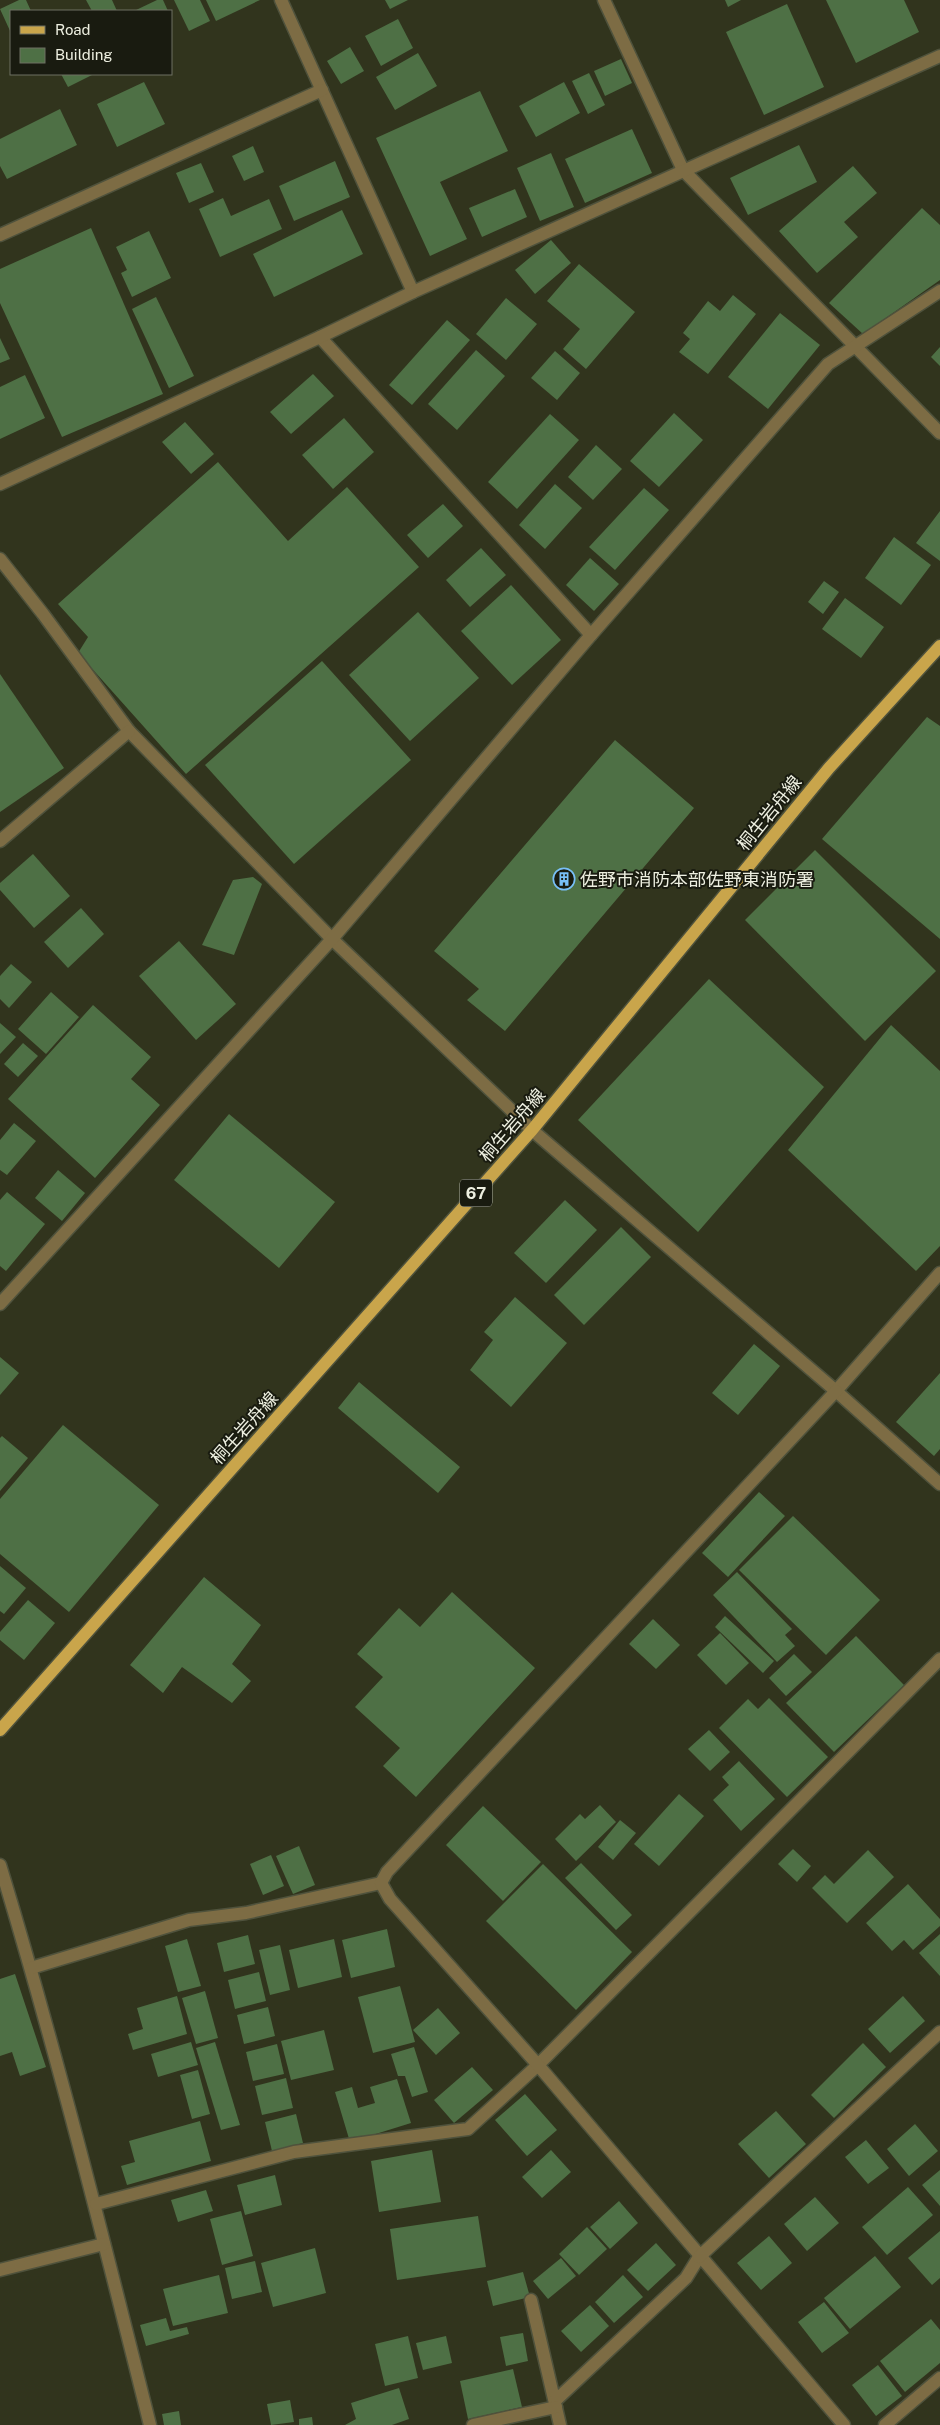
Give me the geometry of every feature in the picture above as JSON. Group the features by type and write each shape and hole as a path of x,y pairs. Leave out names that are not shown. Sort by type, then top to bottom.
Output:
{"main road":[{"name":"桐生岩舟線","path":"0,1730 532,1130 828,768 940,646"}],"street":[{"path":"281,0 413,292"},
{"path":"604,0 683,170 940,433"},
{"path":"0,484 320,337 413,292 940,56"},
{"path":"0,235 322,90"},
{"path":"0,1304 332,939 591,635 828,364 940,291"},
{"path":"320,337 591,635"},
{"path":"0,559 44,614 129,731 332,939 532,1130 836,1391 940,1484"},
{"path":"0,840 129,731"},
{"path":"31,1968 189,1920 246,1913 381,1883 394,1865 836,1391 940,1273"},
{"path":"96,2204 294,2152 468,2129 538,2065 940,1659"},
{"path":"0,1865 31,1968 96,2204 104,2244 150,2425"},
{"path":"381,1883 390,1899 538,2065 699,2257 844,2425"},
{"path":"473,2425 555,2404 686,2278 699,2257 940,2032"},
{"path":"0,2270 104,2244"},
{"path":"531,2300 560,2425"},
{"path":"884,2425 940,2378"}],"building":[{"path":"19,0 26,0 31,10 10,10 10,31 0,9"},
{"path":"86,0 112,0 117,10 91,10"},
{"path":"157,0 163,0 168,10 136,10"},
{"path":"174,0 200,0 210,21 189,31"},
{"path":"206,0 260,0 216,21"},
{"path":"385,0 408,0 390,9"},
{"path":"725,0 741,0 728,7"},
{"path":"826,0 904,0 919,32 856,63"},
{"path":"787,4 824,87 764,115 726,32"},
{"path":"398,19 413,48 381,66 365,36"},
{"path":"350,47 364,71 341,84 327,61"},
{"path":"418,53 437,86 395,110 376,77"},
{"path":"621,59 632,83 605,96 594,71"},
{"path":"589,73 605,105 588,114 572,81"},
{"path":"62,75 92,75 68,87"},
{"path":"144,82 165,124 117,147 97,104"},
{"path":"564,82 580,113 536,137 519,106"},
{"path":"480,91 508,151 440,182 467,239 430,256 376,138"},
{"path":"60,109 77,145 7,179 0,166 0,139"},
{"path":"632,129 652,173 585,203 565,159"},
{"path":"799,145 817,182 748,215 730,178"},
{"path":"253,146 264,172 244,181 232,156"},
{"path":"551,153 574,207 540,221 517,168"},
{"path":"335,161 350,197 294,221 279,186"},
{"path":"201,163 214,192 189,203 176,173"},
{"path":"853,166 877,193 844,222 858,237 817,273 779,231"},
{"path":"515,189 527,217 482,237 469,208"},
{"path":"223,198 231,216 269,199 282,229 220,257 199,209"},
{"path":"922,208 940,225 940,280 863,334 829,303"},
{"path":"342,210 363,254 274,297 253,254"},
{"path":"91,228 163,394 62,437 0,303 0,269"},
{"path":"149,231 171,278 132,297 121,273 127,270 116,247"},
{"path":"551,240 571,263 535,294 515,270"},
{"path":"579,264 635,312 586,369 563,349 580,329 547,301"},
{"path":"733,295 756,314 708,374 679,352 690,339 683,333 708,301 720,311"},
{"path":"156,297 194,376 169,388 132,309"},
{"path":"506,298 537,324 506,360 476,334"},
{"path":"780,313 820,345 768,409 728,377"},
{"path":"447,320 470,340 412,405 389,385"},
{"path":"0,338 10,359 0,363"},
{"path":"940,347 940,366 931,357"},
{"path":"476,350 505,376 457,430 428,404"},
{"path":"555,351 580,373 557,400 531,378"},
{"path":"313,374 334,396 291,434 270,412"},
{"path":"25,375 45,418 0,439 0,387"},
{"path":"674,413 703,440 659,487 630,461"},
{"path":"550,414 579,440 517,509 488,482"},
{"path":"344,418 374,452 333,489 302,455"},
{"path":"185,422 214,454 191,474 162,442"},
{"path":"596,445 622,469 593,500 568,477"},
{"path":"218,462 288,541 347,487 419,567 186,774 78,653 88,637 58,604"},
{"path":"555,484 582,508 545,549 519,525"},
{"path":"644,488 669,510 615,570 589,547"},
{"path":"443,504 463,526 428,558 407,535"},
{"path":"940,511 940,561 916,543"},
{"path":"894,537 931,565 901,605 865,578"},
{"path":"481,548 506,575 470,607 446,580"},
{"path":"590,558 619,584 594,611 566,585"},
{"path":"824,581 839,592 823,614 808,602"},
{"path":"511,585 561,640 512,685 461,631"},
{"path":"845,598 884,627 861,658 822,629"},
{"path":"418,612 479,678 410,741 349,675"},
{"path":"322,661 411,760 294,864 205,765"},
{"path":"0,674 64,768 0,812"},
{"path":"927,717 940,726 940,939 822,839"},
{"name":"佐野市消防本部佐野東消防署","path":"615,740 694,808 505,1031 467,1000 479,989 434,951"},
{"path":"815,850 936,971 865,1041 745,920"},
{"path":"33,854 70,896 34,928 0,890 0,883"},
{"path":"253,877 262,884 234,955 202,945 233,880"},
{"path":"81,908 104,934 68,968 44,942"},
{"path":"179,941 236,1004 196,1040 139,976"},
{"path":"11,964 32,982 9,1008 0,999 0,976"},
{"path":"709,979 824,1087 698,1232 578,1120"},
{"path":"51,992 79,1017 46,1054 18,1029"},
{"path":"93,1005 151,1057 131,1079 160,1105 95,1178 8,1099"},
{"path":"0,1023 16,1037 0,1054"},
{"path":"891,1025 940,1071 940,1246 916,1271 788,1150"},
{"path":"23,1043 38,1056 18,1077 4,1064"},
{"path":"229,1114 335,1202 279,1268 174,1180"},
{"path":"14,1123 36,1141 7,1175 0,1170 0,1140"},
{"path":"58,1170 85,1193 62,1221 35,1198"},
{"path":"7,1192 45,1224 6,1271 0,1266 0,1200"},
{"path":"565,1200 597,1230 546,1283 514,1253"},
{"path":"621,1227 651,1257 584,1325 554,1295"},
{"path":"515,1297 567,1343 511,1407 470,1370 493,1340 484,1332"},
{"path":"754,1344 780,1366 738,1415 712,1393"},
{"path":"0,1357 19,1373 0,1395"},
{"path":"940,1373 940,1449 934,1456 896,1422"},
{"path":"359,1382 460,1467 438,1493 338,1408"},
{"path":"63,1425 159,1505 69,1612 0,1554 0,1499"},
{"path":"2,1436 28,1458 0,1491 0,1438"},
{"path":"759,1492 785,1516 728,1577 702,1553"},
{"path":"793,1516 880,1600 826,1655 739,1570"},
{"path":"0,1566 26,1588 4,1614 0,1611"},
{"path":"737,1572 792,1629 785,1635 795,1646 777,1662 713,1595"},
{"path":"204,1577 261,1625 232,1664 251,1681 232,1703 182,1667 163,1693 130,1665"},
{"path":"452,1592 535,1668 416,1797 383,1766 400,1748 355,1707 383,1677 357,1654 399,1608 420,1627"},
{"path":"28,1600 55,1623 24,1660 0,1640 0,1632"},
{"path":"725,1616 774,1661 763,1673 715,1627"},
{"path":"653,1619 680,1645 656,1669 629,1644"},
{"path":"720,1633 749,1663 726,1685 697,1655"},
{"path":"856,1636 904,1685 834,1752 786,1703"},
{"path":"794,1654 812,1672 786,1696 769,1678"},
{"path":"769,1698 828,1757 787,1797 719,1728 748,1699 758,1709"},
{"path":"709,1730 730,1752 710,1771 688,1749"},
{"path":"739,1761 775,1799 741,1831 713,1800 729,1785 722,1777"},
{"path":"679,1794 704,1816 659,1866 634,1844"},
{"path":"600,1805 616,1822 576,1861 555,1839 580,1814 585,1819"},
{"path":"483,1806 541,1862 503,1901 446,1845"},
{"path":"620,1820 636,1833 613,1860 598,1847"},
{"path":"299,1846 315,1885 293,1894 276,1856"},
{"path":"793,1849 811,1866 797,1882 778,1864"},
{"path":"868,1850 894,1877 847,1923 812,1888 825,1875 834,1884"},
{"path":"271,1855 284,1886 263,1895 250,1864"},
{"path":"581,1863 632,1915 616,1930 565,1878"},
{"path":"543,1864 632,1952 576,2010 486,1921"},
{"path":"908,1884 940,1919 940,1926 913,1950 904,1940 892,1951 866,1923"},
{"path":"387,1929 395,1967 351,1978 342,1940"},
{"path":"940,1934 940,1976 919,1953"},
{"path":"248,1935 255,1964 224,1972 217,1943"},
{"path":"187,1939 201,1986 178,1992 165,1946"},
{"path":"334,1939 342,1977 298,1988 289,1950"},
{"path":"280,1945 290,1990 270,1995 259,1950"},
{"path":"259,1972 266,2001 235,2009 228,1980"},
{"path":"15,1974 46,2067 20,2076 12,2052 0,2056 0,1979"},
{"path":"400,1986 415,2042 373,2053 358,1997"},
{"path":"205,1991 218,2038 196,2044 182,1998"},
{"path":"177,1996 187,2034 133,2050 128,2034 143,2029 137,2008"},
{"path":"903,1996 925,2021 890,2053 868,2029"},
{"path":"268,2007 275,2036 244,2044 237,2015"},
{"path":"438,2008 460,2033 436,2055 413,2030"},
{"path":"324,2030 334,2070 291,2080 281,2041"},
{"path":"191,2042 198,2065 158,2077 151,2054"},
{"path":"215,2042 240,2125 221,2130 196,2048"},
{"path":"863,2043 886,2067 834,2118 811,2095"},
{"path":"277,2044 284,2074 253,2081 246,2052"},
{"path":"414,2047 428,2092 412,2097 405,2076 398,2076 391,2054"},
{"path":"472,2067 493,2090 454,2123 434,2100"},
{"path":"198,2070 210,2114 192,2119 180,2075"},
{"path":"286,2078 293,2108 262,2115 255,2086"},
{"path":"397,2079 411,2123 350,2142 335,2092 352,2087 358,2108 375,2103 370,2087"},
{"path":"525,2094 557,2130 527,2156 495,2120"},
{"path":"776,2111 806,2144 769,2178 738,2144"},
{"path":"296,2114 303,2143 272,2151 265,2122"},
{"path":"200,2121 211,2161 127,2185 121,2166 135,2162 129,2141"},
{"path":"915,2124 938,2151 909,2176 887,2149"},
{"path":"866,2140 889,2168 868,2184 845,2157"},
{"path":"432,2150 441,2202 379,2212 371,2161"},
{"path":"551,2150 571,2172 542,2198 522,2177"},
{"path":"940,2170 940,2206 922,2185"},
{"path":"275,2175 282,2205 245,2215 237,2185"},
{"path":"908,2187 933,2215 887,2255 862,2227"},
{"path":"206,2190 213,2211 178,2222 171,2200"},
{"path":"815,2197 839,2223 807,2251 784,2224"},
{"path":"619,2201 638,2223 610,2249 590,2227"},
{"path":"241,2211 253,2256 222,2265 210,2219"},
{"path":"478,2216 486,2267 397,2280 390,2229"},
{"path":"587,2227 607,2249 579,2275 559,2254"},
{"path":"940,2231 940,2278 932,2285 908,2258"},
{"path":"769,2236 792,2263 761,2290 737,2263"},
{"path":"656,2243 676,2265 648,2291 627,2270"},
{"path":"315,2248 326,2293 273,2307 261,2263"},
{"path":"875,2256 901,2287 850,2329 824,2298"},
{"path":"561,2258 576,2276 548,2299 533,2281"},
{"path":"255,2261 262,2292 232,2299 225,2268"},
{"path":"523,2272 530,2297 493,2306 487,2281"},
{"path":"219,2275 228,2313 173,2326 163,2289"},
{"path":"623,2275 643,2297 614,2323 595,2302"},
{"path":"824,2302 849,2333 822,2353 798,2322"},
{"path":"590,2305 609,2326 581,2352 561,2331"},
{"path":"166,2318 170,2331 187,2327 189,2334 146,2346 140,2325"},
{"path":"931,2319 940,2330 940,2363 905,2392 880,2361"},
{"path":"523,2333 528,2361 506,2366 500,2337"},
{"path":"408,2336 418,2378 385,2386 375,2344"},
{"path":"446,2336 452,2363 423,2370 416,2343"},
{"path":"878,2365 902,2396 876,2416 852,2385"},
{"path":"513,2369 522,2407 468,2419 460,2381"},
{"path":"399,2388 409,2419 392,2425 345,2425 356,2419 351,2403"},
{"path":"290,2400 294,2422 271,2425 267,2404"},
{"path":"179,2411 181,2425 164,2425 162,2414"},
{"path":"312,2417 313,2425 299,2425 299,2419"}],"place":[{"name":"佐野市消防本部佐野東消防署","path":"564,879"}]}
